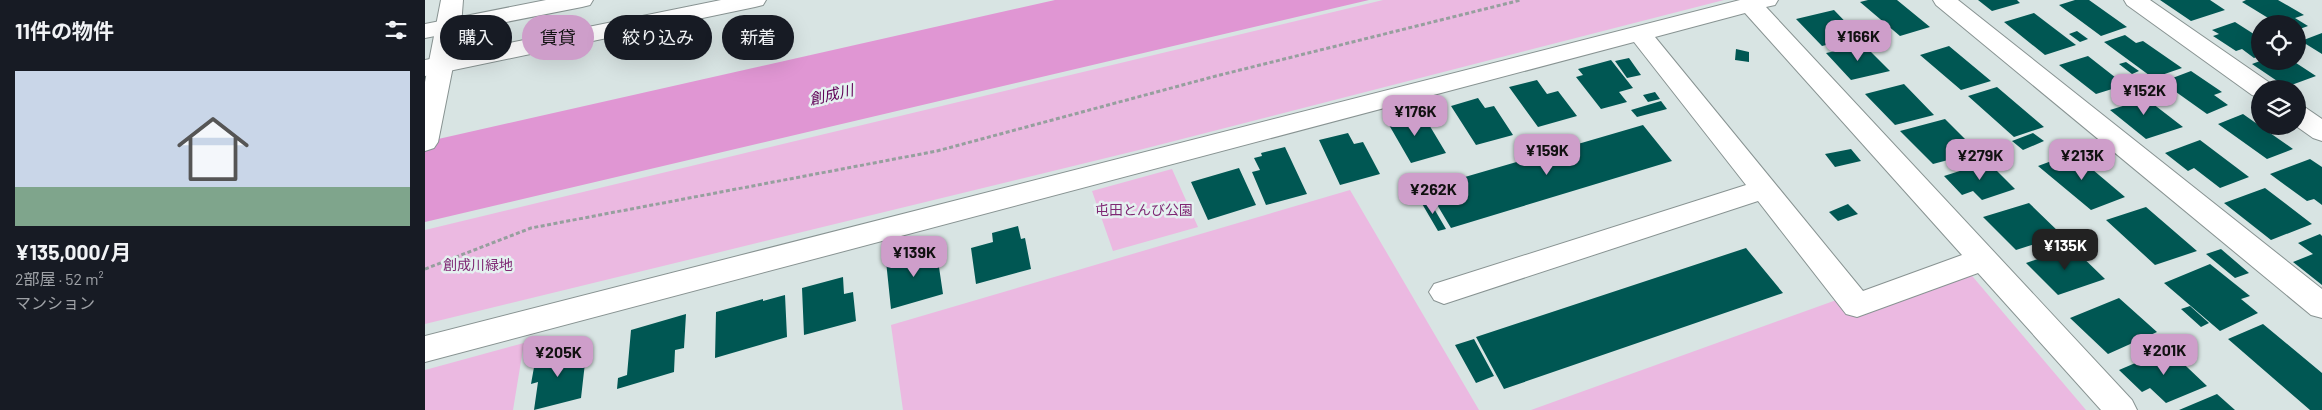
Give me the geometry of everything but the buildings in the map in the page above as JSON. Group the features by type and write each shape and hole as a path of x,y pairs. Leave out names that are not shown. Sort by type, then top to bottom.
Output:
{"main road":[{"path":"450,15 452,0"},
{"path":"505,15 582,0"},
{"path":"433,66 755,0"},
{"path":"1944,0 2322,306"},
{"path":"2135,0 2251,82"},
{"path":"425,349 1759,2 1983,259 2121,410"},
{"path":"425,31 440,28"},
{"path":"1639,33 1857,304 1983,259"},
{"path":"427,136 433,66 440,48"},
{"path":"2306,120 2322,132"},
{"path":"1445,292 1764,188"}],"path":[{"path":"425,269 531,228 937,151 1216,76 1521,0"}],"green space":[{"name":"創成川緑地","path":"1383,0 1724,0 1143,149 425,324 425,230"},
{"name":"屯田とんび公園","path":"1172,169 1198,227 1113,251 1092,191"},
{"path":"1350,190 1479,410 903,410 891,325"},
{"path":"1956,257 2086,410 1531,410"},
{"path":"524,343 513,410 425,410 425,370"}],"water":[{"name":"創成川","path":"1055,0 1369,0 425,222 425,142"}]}
